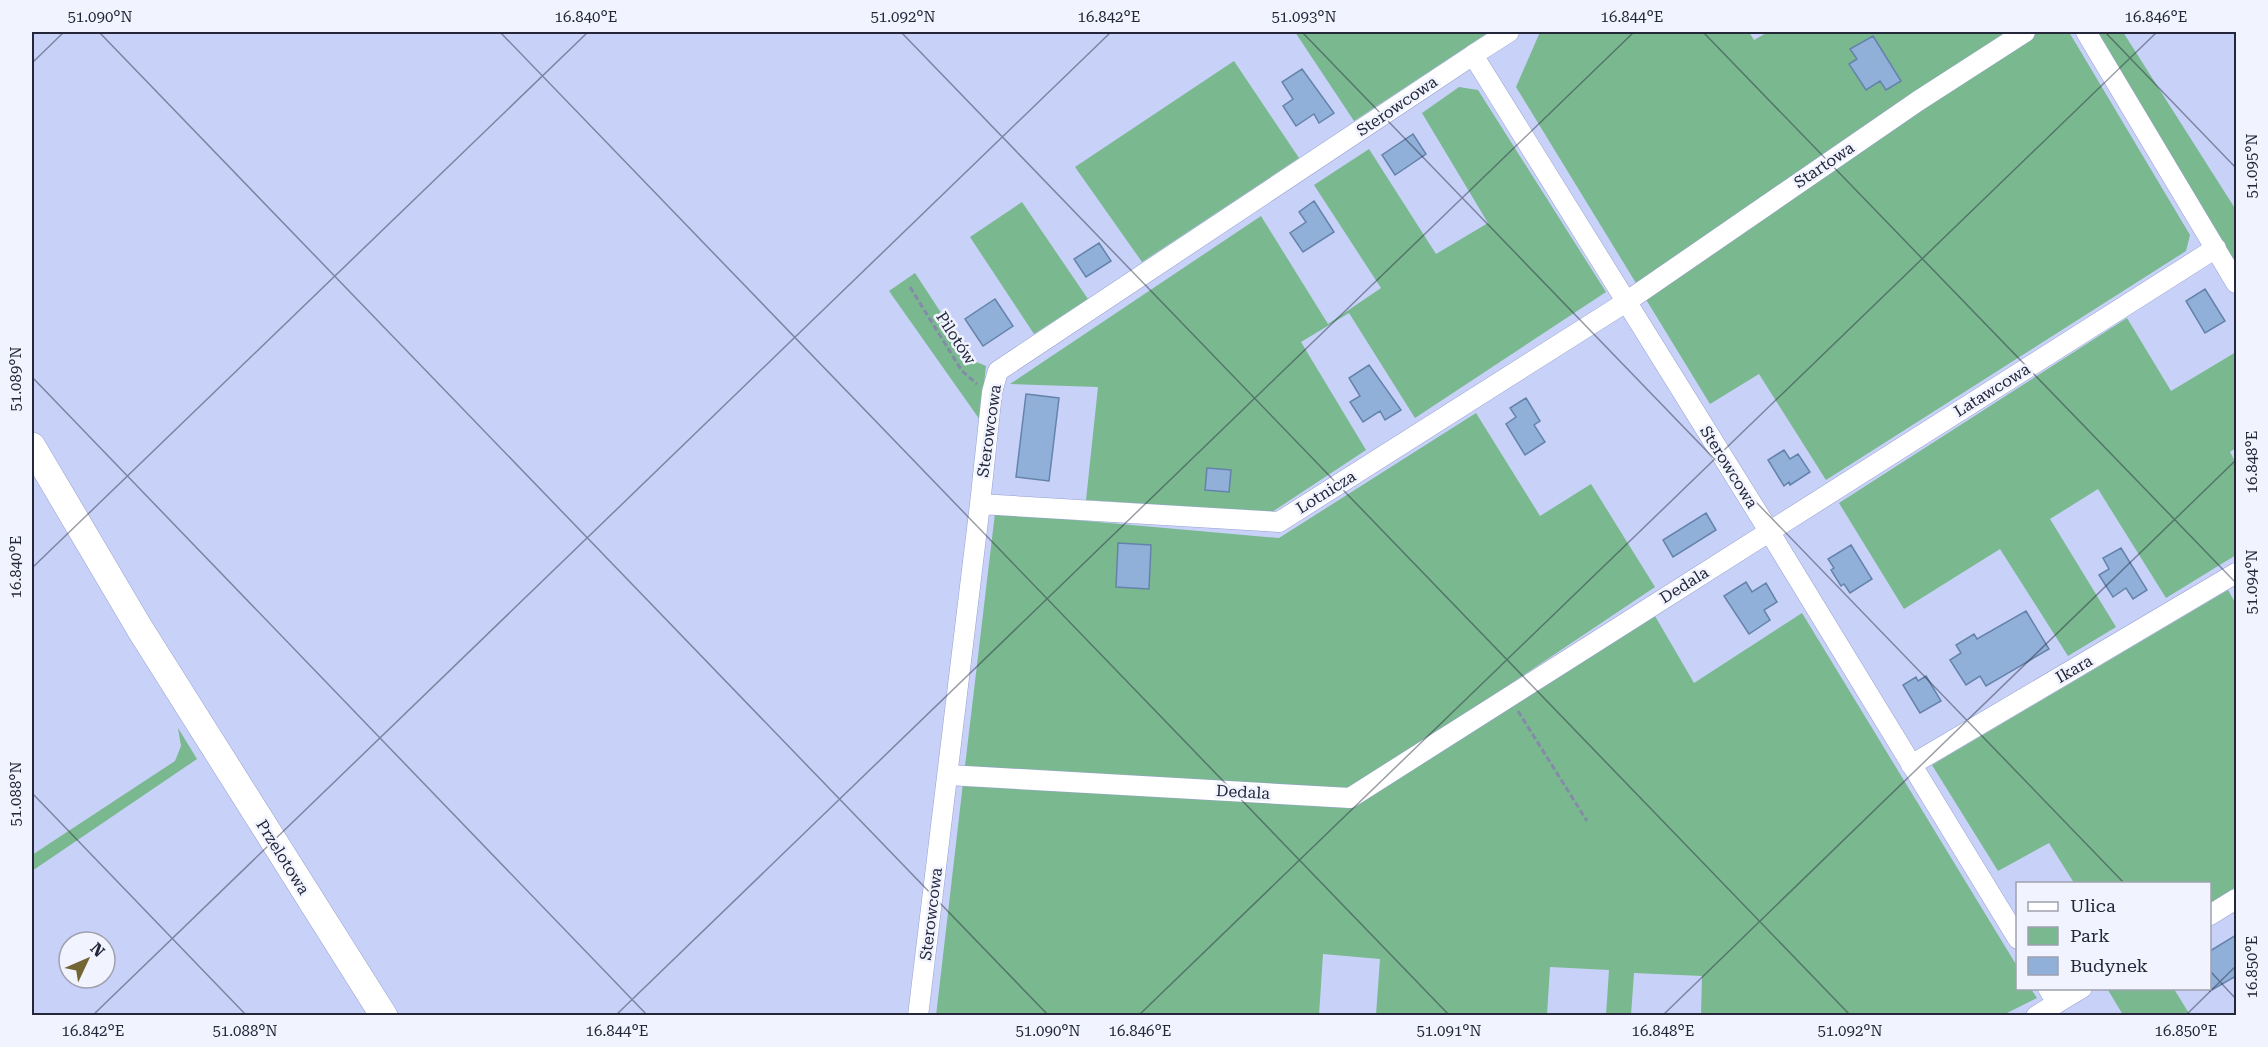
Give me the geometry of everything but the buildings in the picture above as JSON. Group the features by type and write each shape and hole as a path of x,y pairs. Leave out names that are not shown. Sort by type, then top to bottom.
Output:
{"street":[{"path":"1473,56 1509,32"},
{"name":"Startowa","path":"1626,302 1828,162 2025,32"},
{"path":"2086,32 2236,283"},
{"name":"Sterowcowa","path":"918,1016 992,392 998,372 1473,56 2016,936"},
{"name":"Latawcowa","path":"1768,531 2216,248"},
{"name":"Lotnicza","path":"980,504 1279,522 1626,302"},
{"name":"Przelotowa","path":"32,446 184,698 384,1016"},
{"name":"Dedala","path":"948,775 1350,798 1768,531"},
{"name":"Ikara","path":"1911,765 2236,573"},
{"path":"2211,914 2236,899"},
{"path":"2036,1016 2053,996 2075,990"}],"path":[{"name":"Pilotów","path":"910,287 962,370 972,382 992,392"},
{"path":"1509,697 1587,821"}],"green space":[{"path":"1295,32 1489,32 1354,121"},
{"path":"1540,32 1749,32 1754,40 1768,32 2069,32 2190,235 2186,251 1826,480 1759,374 1710,404 1516,87"},
{"path":"2097,32 2123,32 2236,210 2236,265"},
{"path":"1234,61 1299,158 1142,262 1075,167"},
{"path":"1459,87 1478,90 1606,292 1415,418 1349,313 1301,342 1366,450 1272,512 1086,500 1098,387 1010,384 1261,216 1328,324 1381,288 1314,185 1369,149 1436,254 1488,223 1422,113"},
{"path":"1022,202 1088,299 1034,334 970,237"},
{"path":"915,273 972,360 986,366 980,420 889,291"},
{"path":"2127,318 2171,391 2236,352 2236,448 2230,452 2236,463 2236,555 2166,598 2098,489 2050,519 2116,627 2068,656 2000,549 1904,609 1839,503"},
{"path":"1476,413 1540,516 1591,484 1655,587 1355,788 1339,792 965,766 995,513 1279,538"},
{"path":"2228,590 2236,604 2236,887 2211,902 2211,882 2073,882 2049,843 1998,871 1932,765"},
{"path":"1802,613 2016,964 2016,990 2032,990 2037,998 2003,1015 1701,1015 1702,976 1634,973 1631,1015 1606,1015 1609,970 1550,967 1547,1015 1376,1015 1380,959 1323,954 1319,1015 936,1016 963,783 1354,805 1559,673 1655,616 1694,683"},
{"path":"178,728 197,759 32,871 32,855 175,761 181,746"},
{"path":"2108,990 2175,990 2190,1015 2123,1015"}]}
